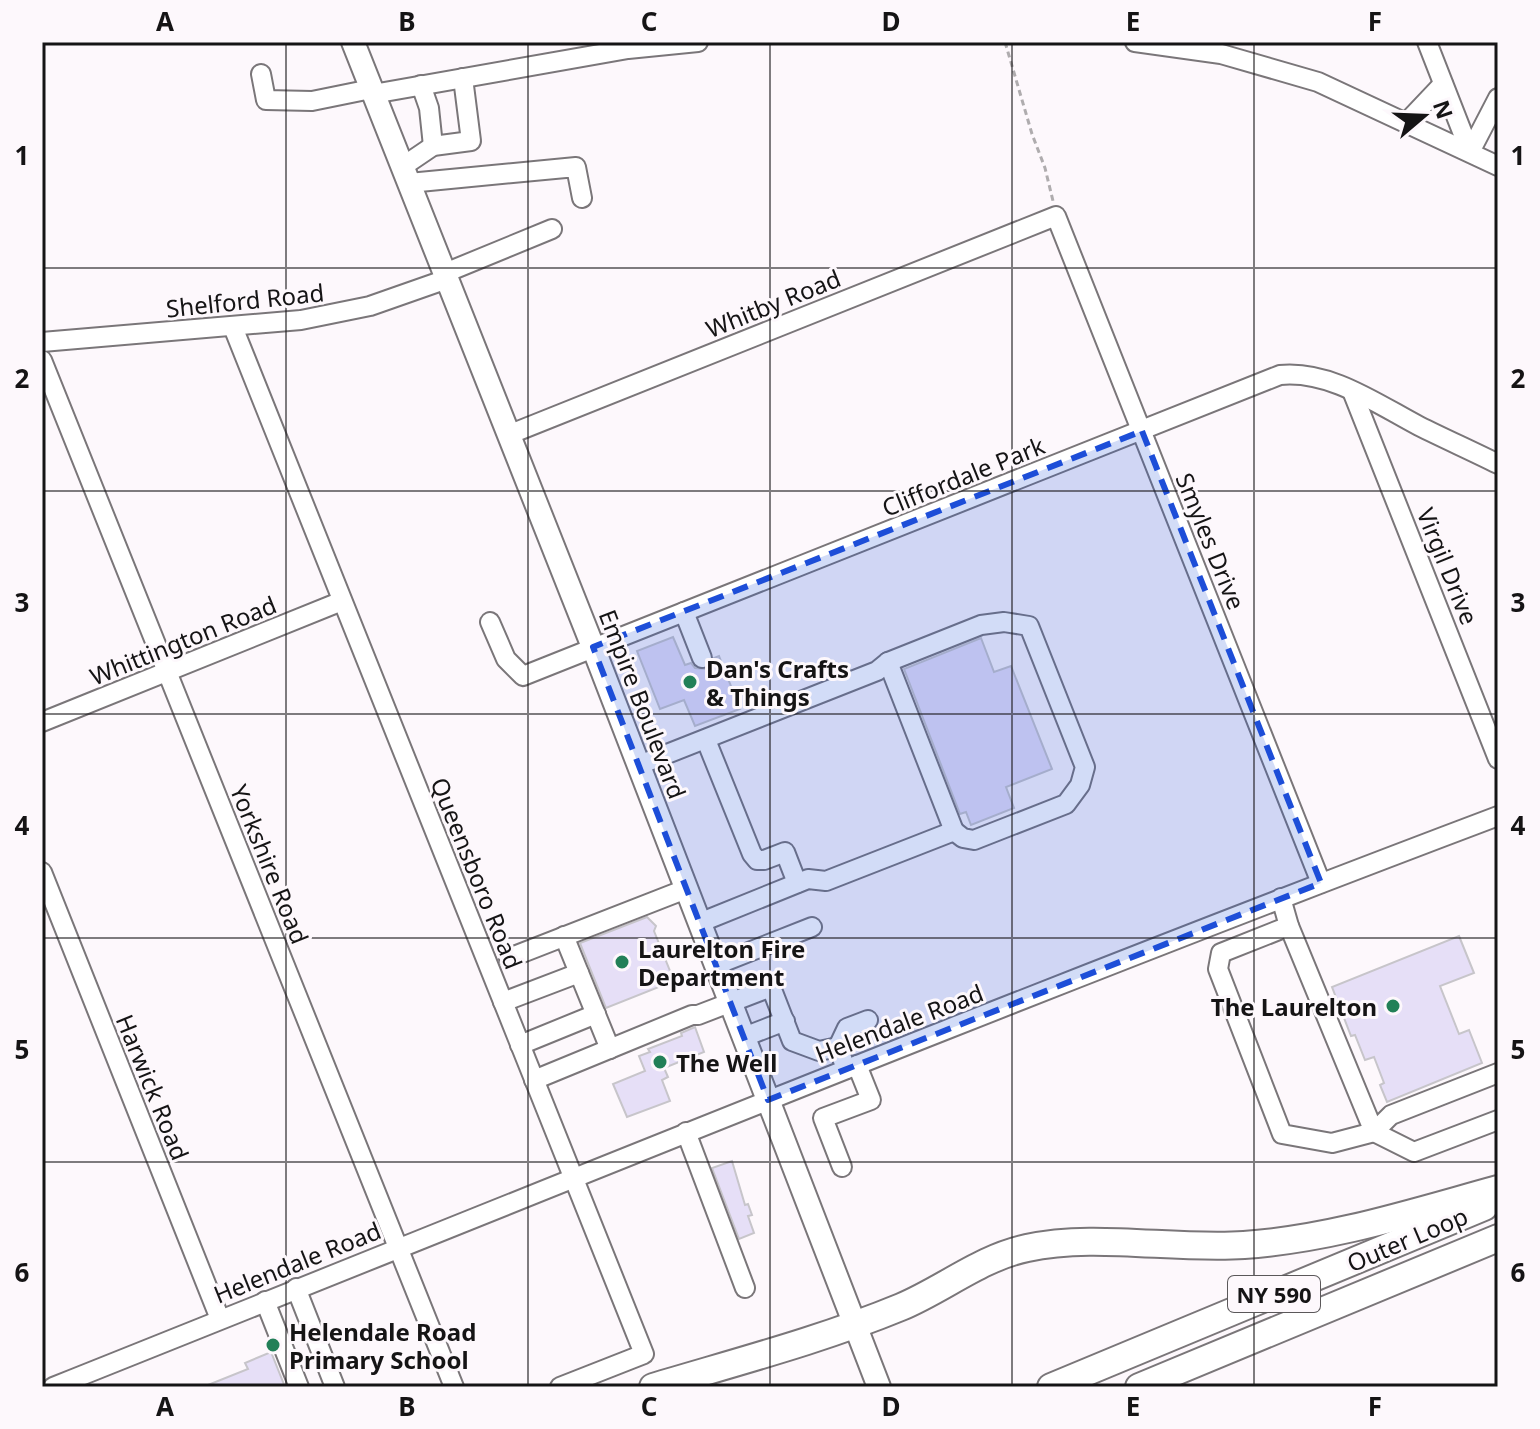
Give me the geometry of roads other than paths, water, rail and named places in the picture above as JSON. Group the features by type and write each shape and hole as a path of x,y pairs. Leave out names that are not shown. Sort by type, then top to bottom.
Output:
{"highway":[{"path":"653,1387 798,1343 908,1304 986,1262 1027,1248 1085,1243 1220,1246 1288,1241 1358,1227 1498,1189"},
{"name":"Outer Loop","path":"1051,1387 1498,1201"},
{"name":"Outer Loop","path":"1139,1387 1498,1238"}],"main road":[{"name":"Empire Boulevard","path":"353,42 593,647 879,1387"}],"street":[{"path":"261,74 266,100 312,101 463,78 626,46 698,42"},
{"path":"1135,42 1218,48 1318,82 1498,166"},
{"path":"1427,42 1470,152"},
{"path":"406,175 433,146 471,141 463,78"},
{"path":"1407,122 1443,84"},
{"path":"421,85 429,108 433,146"},
{"path":"1470,152 1498,98"},
{"path":"406,175 576,167 582,198"},
{"name":"Smyles Drive","path":"1056,216 1321,883"},
{"name":"Whitby Road","path":"508,435 1056,216"},
{"name":"Shelford Road","path":"42,342 332,316 401,297 552,229"},
{"name":"Queensboro Road","path":"233,327 644,1354 560,1387"},
{"name":"Yorkshire Road","path":"42,360 454,1387"},
{"name":"Cliffordale Park","path":"490,622 506,659 523,676 1280,375 1318,377 1498,464"},
{"name":"Virgil Drive","path":"1352,391 1498,759"},
{"name":"Whittington Road","path":"42,722 342,601"},
{"path":"684,612 702,658"},
{"path":"639,765 877,671 888,662 981,625 1004,622 1029,626 1085,767 1080,785 1066,804 974,840 963,838 954,831 888,662"},
{"path":"706,740 752,854 757,860 764,860 785,852 797,883"},
{"name":"Helendale Road","path":"50,1387 686,1132 1498,816"},
{"path":"699,923 808,879 826,881 954,831"},
{"name":"Harwick Road","path":"42,872 220,1319"},
{"path":"509,958 686,889"},
{"path":"1281,898 1289,926 1374,1132 1414,1152 1498,1120"},
{"path":"1289,926 1221,953 1218,969 1282,1134 1332,1143 1374,1132 1391,1115 1498,1073"},
{"path":"716,965 812,927"},
{"path":"564,936 610,1049"},
{"path":"503,1002 579,973"},
{"path":"534,1080 771,987 792,1041 819,1051 838,1047"},
{"path":"520,1045 596,1014"},
{"path":"838,1047 847,1028 868,1020"},
{"path":"744,1037 785,1021"},
{"path":"838,1047 871,1100 823,1118 842,1167"},
{"path":"686,1132 745,1288"},
{"path":"296,1288 335,1387"},
{"path":"265,1301 299,1387"},
{"path":"42,1373 50,1387"}],"place":[{"name":"Dan's Crafts & Things","path":"690,682"},
{"name":"Laurelton Fire Department","path":"622,962"},
{"name":"The Laurelton","path":"1393,1006"},
{"name":"The Well","path":"660,1062"},
{"name":"Helendale Road Primary School","path":"273,1345"}]}
